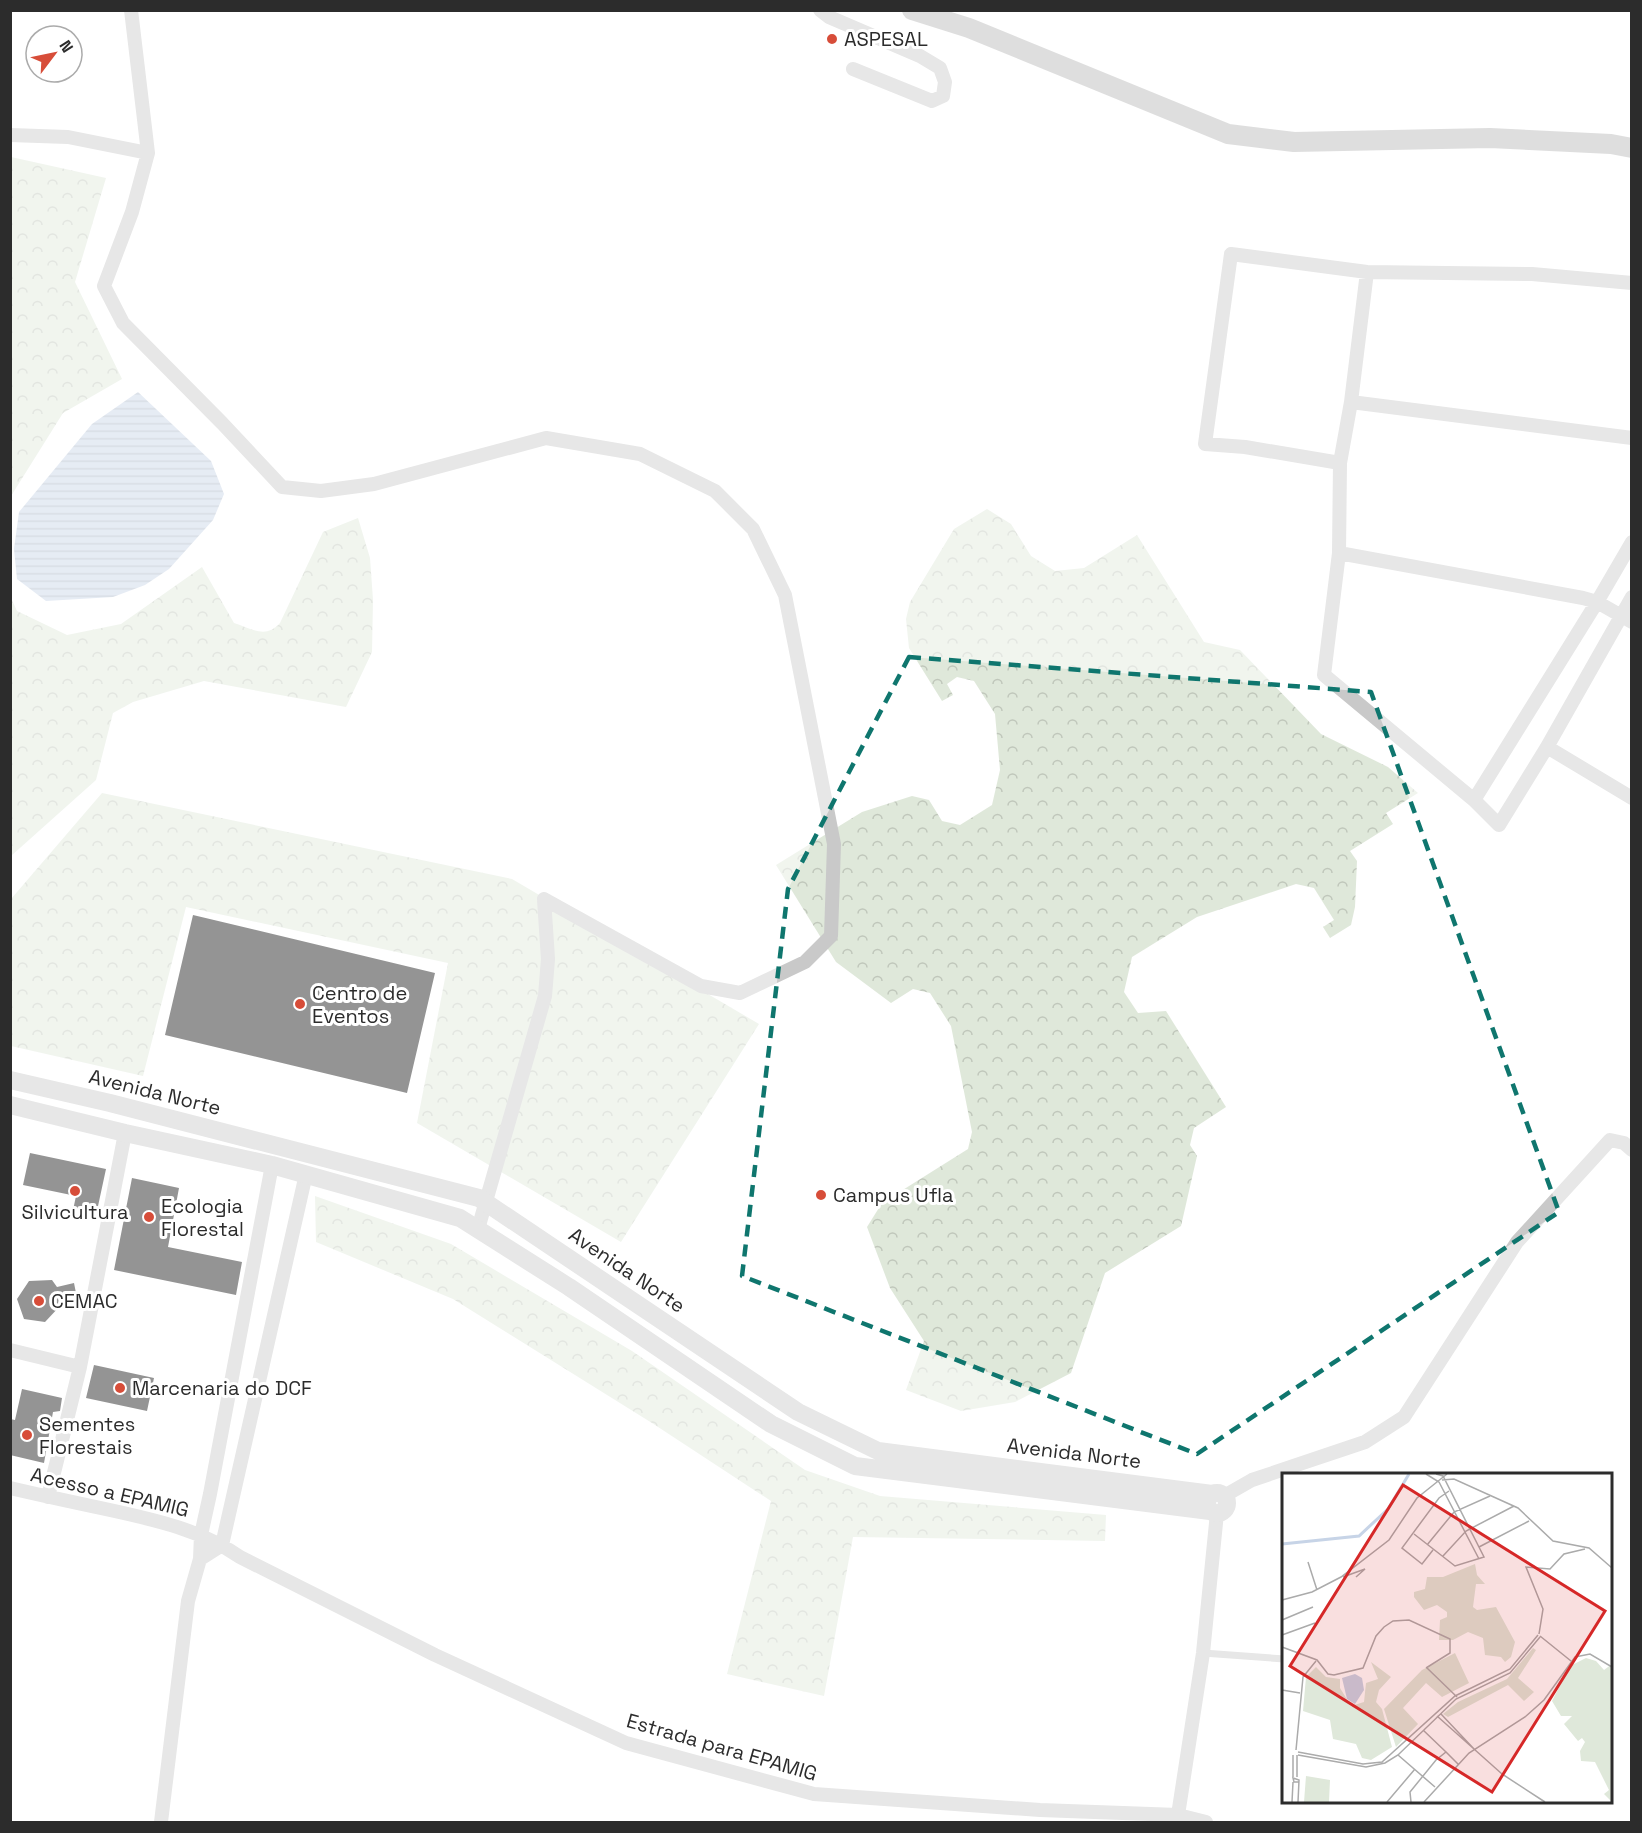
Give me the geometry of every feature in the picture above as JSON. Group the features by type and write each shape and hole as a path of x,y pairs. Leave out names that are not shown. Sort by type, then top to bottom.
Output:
{"main road":[{"path":"912,10 969,28 1228,134 1293,142 1490,138 1611,144 1632,148"}],"street":[{"path":"132,10 148,153 132,212 104,286 123,323 282,487 321,490 374,484 546,438 640,454 715,491 753,529 785,595 834,844 831,936 805,962 740,993 701,986 544,899 548,959 545,996 478,1229"},
{"path":"820,10 829,17 920,56 940,68 945,82 943,96 932,101 853,69"},
{"path":"10,135 68,137 148,153"},
{"path":"1340,463 1245,447 1205,444 1231,254 1366,272 1532,274 1632,283"},
{"path":"1366,272 1351,402 1340,463 1339,553 1324,675 1474,800 1499,825 1626,619 1632,597"},
{"path":"1351,402 1632,438"},
{"path":"1474,800 1632,542"},
{"path":"1339,553 1597,602 1626,619"},
{"path":"1547,747 1632,798"},
{"name":"Avenida Norte","path":"10,1080 110,1103 479,1198 798,1412 878,1451 1216,1504"},
{"name":"Avenida Norte","path":"10,1105 272,1165 460,1218 569,1287 771,1424 855,1466 1216,1504"},
{"path":"48,1497 80,1367 125,1133"},
{"path":"1178,1815 1203,1653 1216,1504 1252,1480 1365,1442 1404,1417 1517,1242 1610,1140 1624,1143 1632,1150"},
{"path":"200,1558 222,1545 253,1342 272,1165"},
{"path":"161,1822 188,1601 200,1558 201,1535 210,1494 253,1342 306,1174"},
{"path":"10,1350 80,1367"},
{"name":"Acesso a EPAMIG","path":"10,1488 163,1522 201,1535"},
{"name":"Estrada para EPAMIG","path":"201,1535 435,1655 626,1743 814,1794 1040,1810 1178,1815 1206,1822"}],"lane":[{"path":"1203,1653 1282,1659"}],"highlighted area":[{"path":"909,657 1371,692 1559,1212 1197,1454 742,1276 788,889"}],"green space":[{"path":"11,157 106,178 75,282 122,379 63,413 11,496"},
{"path":"987,509 1011,524 1031,556 1055,571 1084,568 1137,535 1204,642 1240,650 1321,734 1388,767 1418,793 1386,813 1393,824 1350,851 1357,861 1355,907 1351,925 1330,938 1323,927 1334,920 1314,888 1296,884 1197,917 1132,957 1124,992 1138,1013 1166,1011 1226,1107 1194,1128 1190,1145 1197,1156 1181,1226 1105,1273 1071,1373 1015,1402 961,1411 906,1390 924,1341 890,1288 867,1227 882,1203 968,1149 972,1132 951,1026 930,993 913,989 891,1003 836,962 776,865 862,812 912,796 929,800 942,821 960,825 992,805 1000,770 995,714 974,681 957,677 947,684 953,695 942,701 909,648 906,619 910,602 954,529"},
{"path":"358,518 370,558 373,600 372,652 346,707 204,681 133,702 113,713 96,780 11,856 11,598 17,611 67,635 121,624 202,567 234,623 253,630 269,631 280,623 323,532"},
{"path":"102,793 512,879 759,1024 621,1242 417,1123 448,963 186,907 143,1076 11,1046 11,899"},
{"path":"315,1196 451,1244 632,1351 805,1470 880,1496 1106,1515 1105,1541 853,1537 824,1696 727,1674 771,1501 652,1423 453,1299 316,1242"}],"water":[{"path":"138,392 211,461 224,494 213,520 169,569 145,585 113,597 46,601 17,579 14,549 19,512 92,424"}],"building":[{"name":"Centro de Eventos","path":"193,915 435,973 407,1093 165,1035"},
{"name":"Silvicultura","path":"30,1153 106,1169 95,1220 72,1215 76,1196 23,1185"},
{"name":"Ecologia Florestal","path":"132,1178 179,1188 168,1247 242,1262 236,1295 114,1270"},
{"name":"CEMAC","path":"52,1280 57,1287 74,1283 78,1303 60,1306 45,1322 24,1319 17,1299 29,1281"},
{"name":"Marcenaria do DCF","path":"94,1365 154,1378 147,1411 86,1398"},
{"name":"Sementes Florestais","path":"22,1389 62,1398 60,1411 53,1412 44,1463 10,1455 10,1419 15,1420"}],"place":[{"name":"ASPESAL","path":"832,39"},
{"name":"Centro de Eventos","path":"300,1004"},
{"name":"Silvicultura","path":"75,1191"},
{"name":"Campus Ufla","path":"821,1195"},
{"name":"Ecologia Florestal","path":"149,1217"},
{"name":"CEMAC","path":"39,1301"},
{"name":"Marcenaria do DCF","path":"120,1388"},
{"name":"Sementes Florestais","path":"27,1435"}]}
